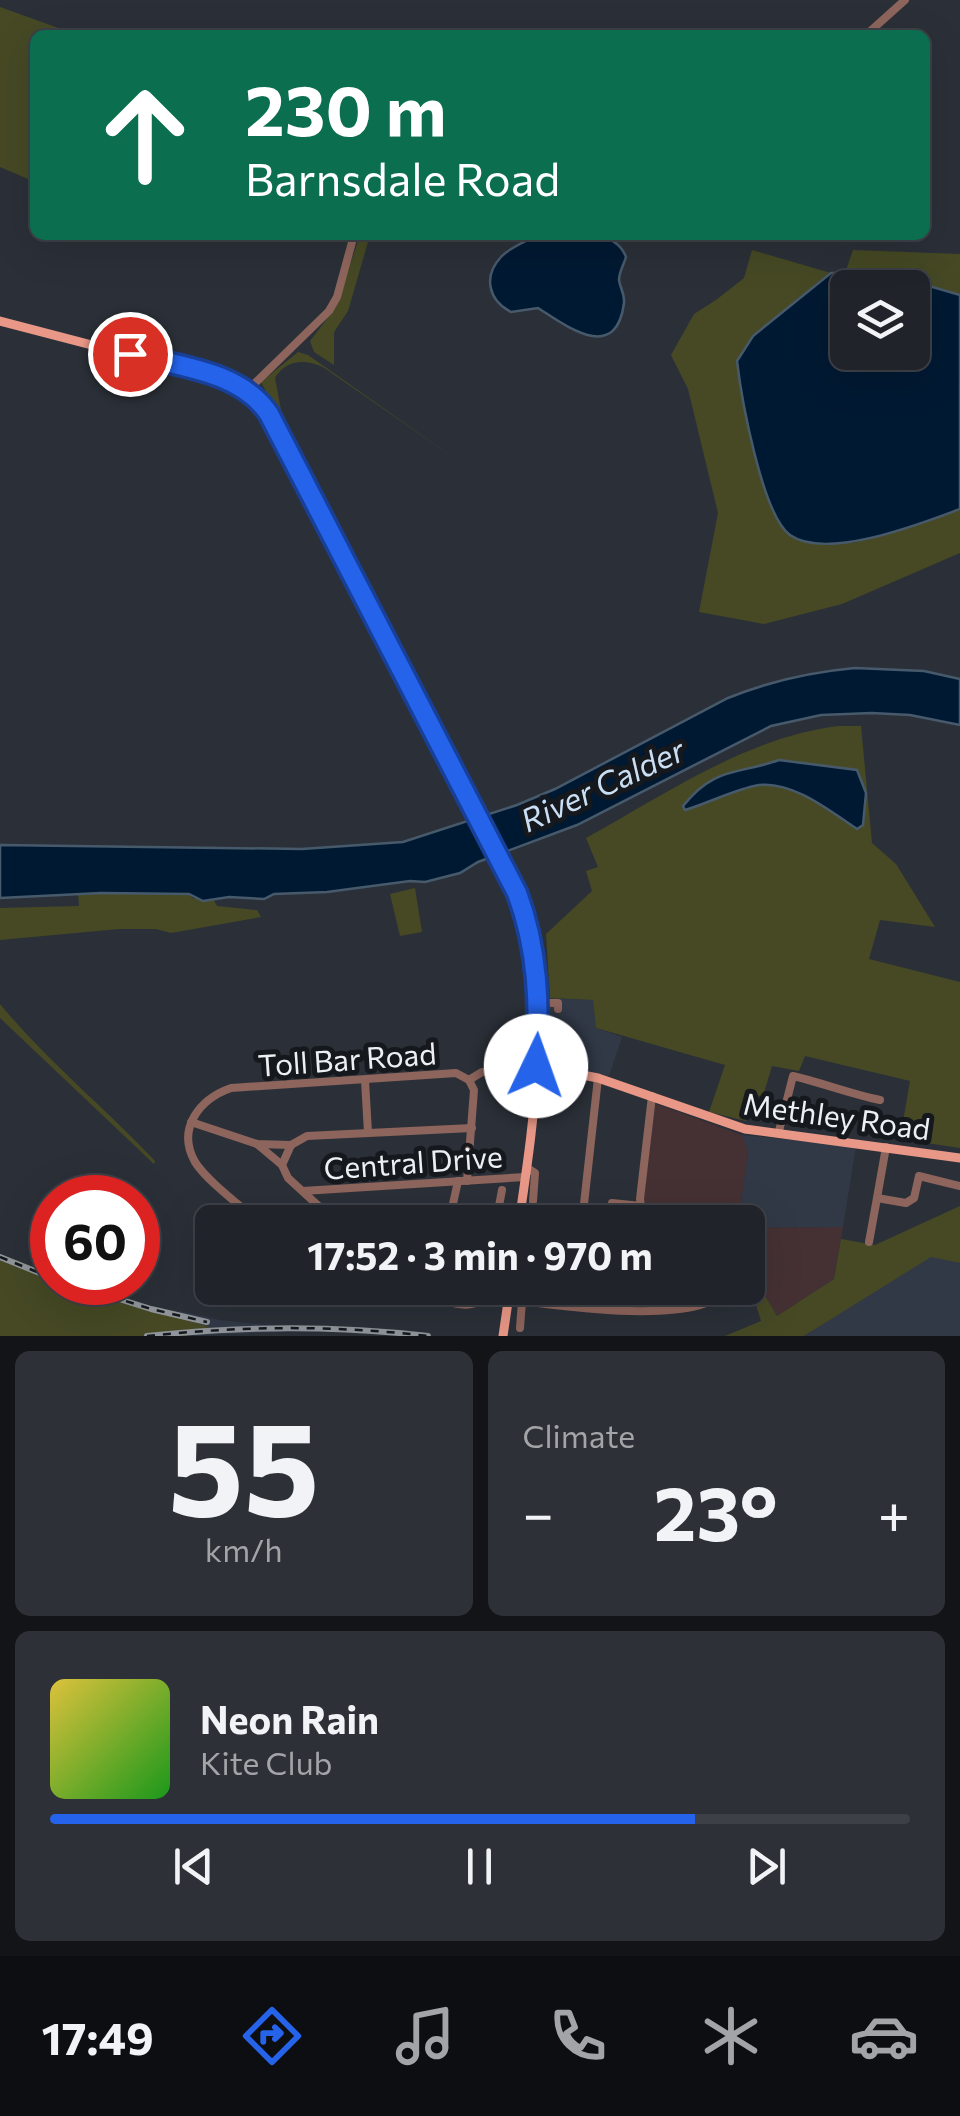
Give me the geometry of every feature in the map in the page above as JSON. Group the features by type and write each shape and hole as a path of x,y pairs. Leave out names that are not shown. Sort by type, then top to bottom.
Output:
{"main road":[{"path":"0,321 218,378 248,390 263,405 522,908 531,940 538,1002 526,1205"},
{"name":"Methley Road","path":"536,1066 598,1078 724,1125 960,1158"},
{"path":"503,1336 508,1305"}],"street":[{"path":"872,30 905,0"},
{"path":"248,390 329,312 353,240"},
{"path":"538,1002 558,1003 558,1009"},
{"name":"Toll Bar Road","path":"191,1122 198,1106 231,1088 456,1073 469,1080 482,1072 517,1071"},
{"path":"779,1132 793,1076 880,1100"},
{"path":"584,1205 598,1078"},
{"path":"365,1080 368,1133"},
{"path":"455,1205 472,1128 474,1090 469,1080"},
{"path":"641,1205 652,1096"},
{"path":"240,1205 196,1164 188,1143 191,1122 257,1144 290,1145 307,1136 472,1128"},
{"path":"257,1144 318,1205"},
{"path":"282,1165 290,1145"},
{"path":"869,1242 886,1146"},
{"path":"526,1172 535,1173 532,1201"},
{"name":"Central Drive","path":"303,1191 462,1181 526,1172"},
{"path":"877,1198 906,1203 914,1198 919,1176 960,1186"},
{"path":"499,1205 502,1190"},
{"path":"520,1328 522,1305"},
{"path":"562,1305 631,1313 686,1305"}],"shaded area":[{"path":"542,998 593,1000 596,1028 622,1037 609,1076 546,1063 541,1051"},
{"path":"656,1104 742,1135 748,1151 742,1205 646,1205 652,1108"},
{"path":"742,1135 856,1146 843,1227 765,1228 765,1205 741,1202 748,1151"},
{"path":"843,1227 834,1279 777,1316 765,1295 765,1228"},
{"path":"931,1256 960,1263 960,1336 804,1336"},
{"path":"179,1311 283,1327 283,1332 177,1336 176,1332 209,1327 177,1320"}],"green space":[{"path":"0,7 64,30 30,30 30,180 0,167"},
{"path":"358,240 369,240 348,311 334,332 334,365 314,352 310,341 336,307"},
{"path":"752,250 830,273 753,336 853,543 960,509 960,553 842,604 764,624 699,612 718,513 688,389 671,355 694,314 744,278"},
{"path":"853,250 960,254 960,295 930,286 930,270 846,270"},
{"path":"298,352 308,355 460,462 323,367 303,362 285,367 275,378 281,410 345,543 261,382"},
{"path":"861,726 872,843 896,864 935,927 880,920 869,959 960,982 960,1148 900,1139 910,1081 805,1056 799,1071 772,1066 763,1096 752,1095 746,1121 709,1112 725,1065 596,1028 593,1000 550,998 546,934 592,891 586,871 598,867 586,838 740,754 805,732"},
{"path":"415,888 422,932 400,936 390,894"},
{"path":"78,893 189,894 192,898 213,899 217,906 257,910 261,917 171,933 119,929 0,940 0,908 79,906"},
{"path":"0,1004 155,1161 154,1164 0,1018"},
{"path":"960,1206 960,1263 931,1257 804,1336 725,1336 761,1321 756,1305 765,1305 765,1295 777,1316 834,1279 841,1239 875,1245"},
{"path":"0,1254 30,1266 30,1305 143,1305 210,1327 191,1331 187,1336 0,1336"}],"water":[{"path":"528,240 611,240 626,257 619,280 624,303 619,322 611,332 588,335 538,308 511,312 503,307 493,294 490,280 495,264 509,250"},
{"path":"830,274 830,370 930,370 930,286 960,295 960,509 850,542 806,542 790,535 770,504 743,400 737,361 753,336"},
{"name":"River Calder","path":"855,668 924,671 960,679 960,725 910,715 872,713 821,715 771,726 577,825 478,862 460,873 425,882 274,894 264,899 229,897 203,901 189,894 101,893 0,898 0,845 302,849 403,842 555,789 728,698 790,678"},
{"path":"779,760 857,770 866,793 863,825 857,829 798,792 772,785 750,787 685,810 683,806 695,793 716,778"}],"railway":[{"path":"0,1257 30,1269"},
{"path":"138,1305 207,1322"},
{"path":"147,1336 288,1328 428,1336"}],"route":[{"path":"130,354 236,383 248,390 269,414 517,893 531,940 536,980 536,1066"}]}
